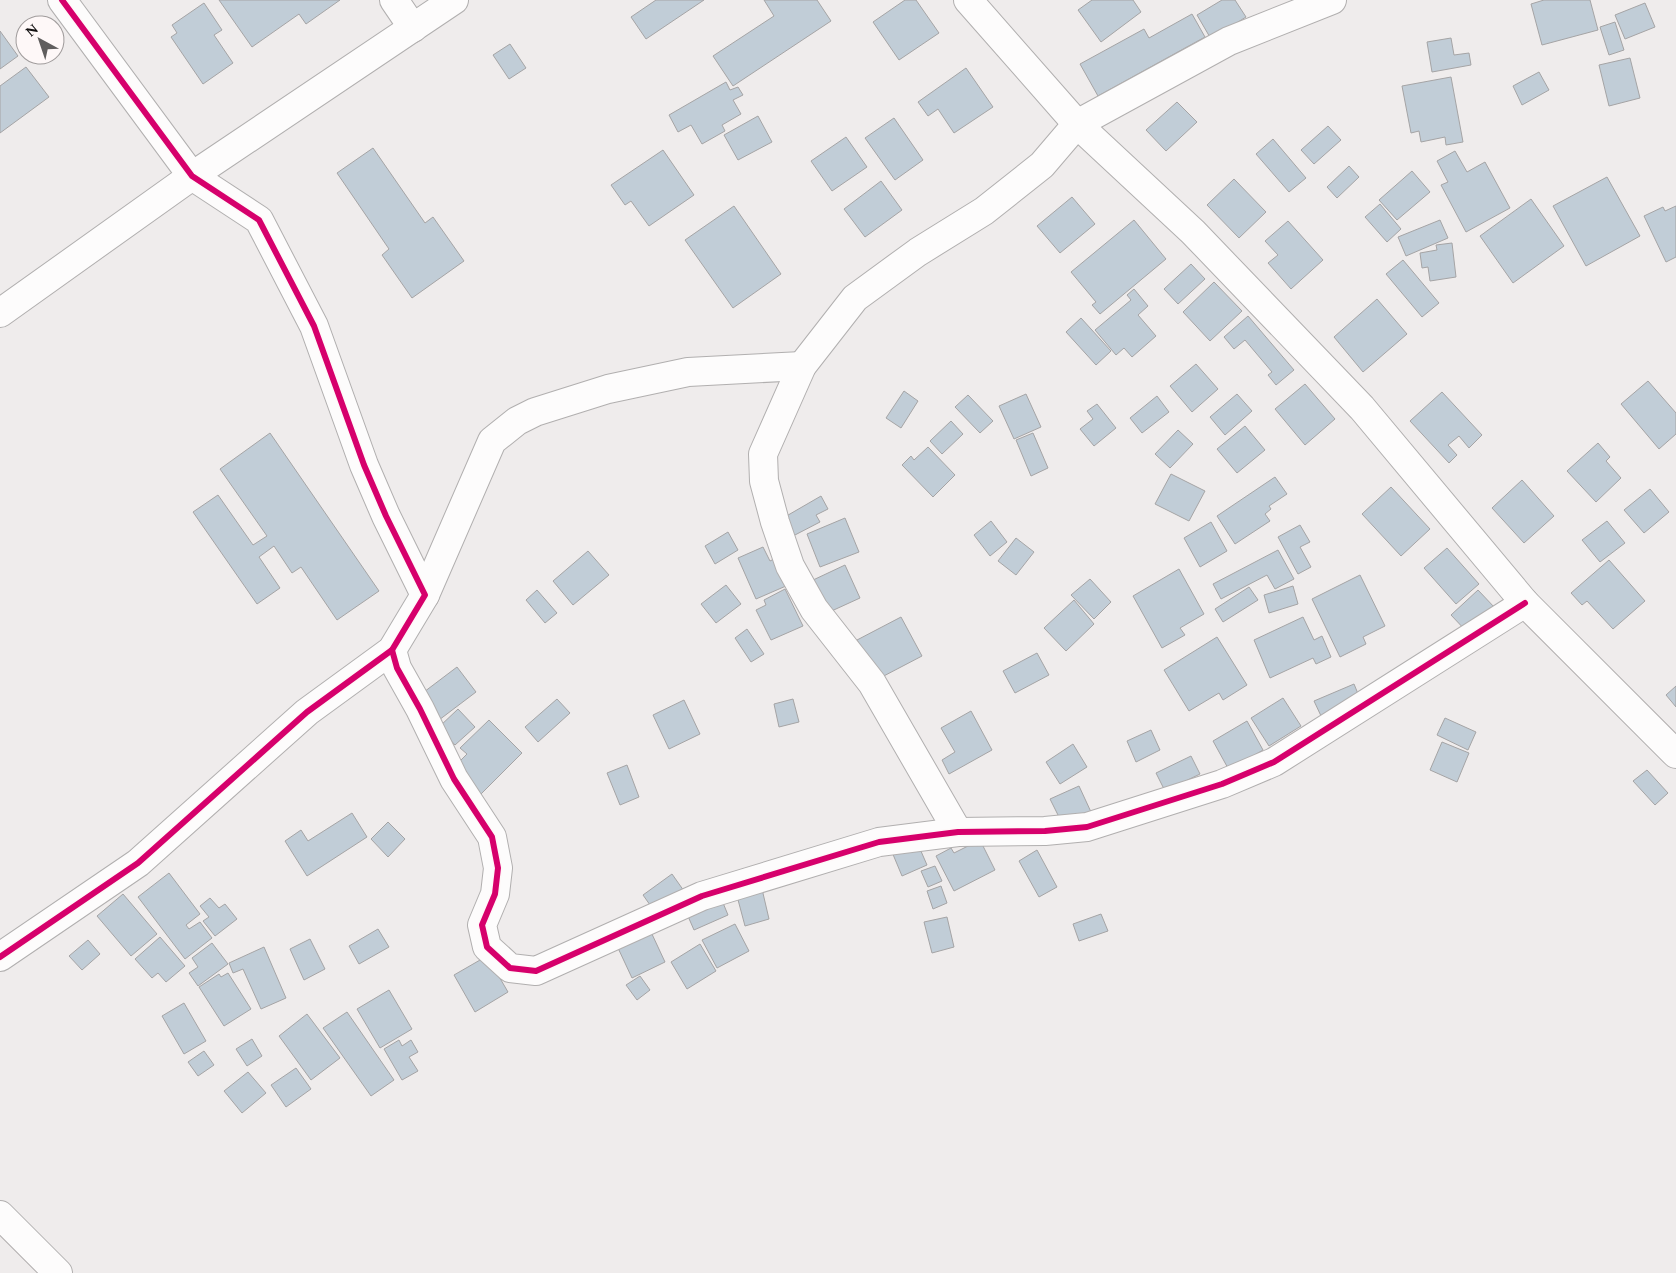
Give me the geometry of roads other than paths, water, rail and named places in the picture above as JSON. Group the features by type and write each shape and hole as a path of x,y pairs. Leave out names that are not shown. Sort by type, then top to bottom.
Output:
{"street":[{"path":"62,0 192,176 259,220 314,326 364,464 386,516 425,595"},
{"path":"394,0 413,28"},
{"path":"0,313 192,176 454,0"},
{"path":"968,0 1077,124 1193,232 1362,408 1525,603 1676,754"},
{"path":"958,832 872,683 814,608 790,566 775,522 764,481 763,454 802,366 855,298 918,252 984,211 1042,165 1077,124 1228,41 1332,0"},
{"path":"0,957 138,863 307,712 392,650 425,595 492,441 517,421 536,412 608,389 688,372 802,366"},
{"path":"392,650 397,668 420,708 454,779 492,837 498,868 495,894 482,926 487,947 510,968 536,970 711,893 879,842 958,832 1045,831 1087,827 1222,784 1274,762 1525,603"},
{"path":"0,1215 58,1273"}]}
